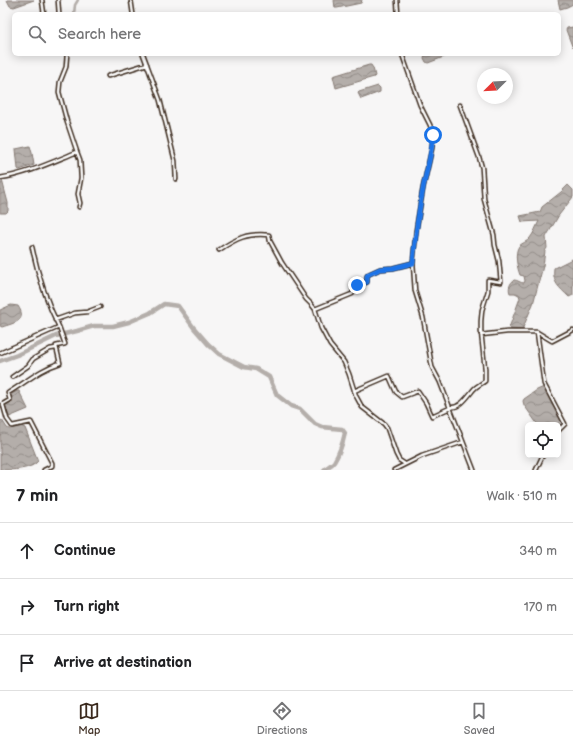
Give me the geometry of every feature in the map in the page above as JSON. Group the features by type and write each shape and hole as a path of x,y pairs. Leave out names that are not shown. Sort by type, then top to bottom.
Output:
{"street":[{"path":"42,0 44,12"},
{"path":"58,0 59,12"},
{"path":"131,0 133,12"},
{"path":"397,0 398,12"},
{"path":"67,56 66,67 60,82 59,92 67,122 80,160 81,178 78,194 80,203 79,207"},
{"path":"144,56 160,100 175,161 176,179"},
{"path":"403,56 420,105 430,125 433,135 432,148 423,188 416,232 413,263 415,292 423,317 432,367 440,382 474,470"},
{"path":"108,76 147,64"},
{"path":"354,391 389,376 396,392 402,397 418,391 432,416 450,408 454,408 462,403 476,388 485,382 481,335 482,310 488,291 488,280 501,282 494,235 484,199 482,168 460,105"},
{"path":"0,178 40,167 77,152"},
{"path":"219,250 230,242 250,234 269,235 270,241 295,284 315,309 321,328 330,345 348,369 354,391 362,407 384,424 387,428 399,460 405,464"},
{"path":"12,377 28,366 33,359 50,349 56,348 56,346 65,344 41,284 32,246"},
{"path":"315,309 352,294 354,286 367,282 367,276 369,274 380,269 393,268 413,263"},
{"path":"55,320 100,307"},
{"path":"0,353 59,327"},
{"path":"481,335 507,332 537,332 552,341 573,330"},
{"path":"537,332 544,384 565,424 561,428"},
{"path":"44,470 52,466 52,463 30,422 12,426 7,419 3,404 10,400 8,393 37,373 60,363 56,348"},
{"path":"394,470 422,456 463,442"},
{"path":"536,470 541,458"}],"water":[{"path":"7,0 34,0 14,7 10,6"},
{"path":"334,0 362,0 361,3 335,8"},
{"path":"558,0 573,0 573,4 560,9"},
{"path":"573,27 573,47 566,30 567,28"},
{"path":"424,56 446,56 428,63 424,58"},
{"path":"369,65 373,68 374,77 336,88 333,76"},
{"path":"378,86 380,88 380,92 361,99 358,93 359,92"},
{"path":"30,146 34,165 19,170 16,149"},
{"path":"0,180 2,180 8,203 8,211 6,213 0,213"},
{"path":"568,185 573,190 573,197 559,215 546,237 547,248 545,251 543,266 533,304 522,330 510,329 509,328 520,298 519,295 515,293 510,293 509,289 514,280 521,283 524,283 525,281 524,276 520,275 516,260 517,249 530,238 539,221 522,222 520,216 540,212 542,207"},
{"path":"572,259 573,295 569,297 555,281 554,268"},
{"path":"11,305 18,306 21,311 20,318 15,323 2,327 0,326 0,310"},
{"path":"544,387 563,424 561,426 561,422 536,422 524,405 524,399"},
{"path":"19,391 28,409 9,417 5,405 12,401 10,395"},
{"path":"2,420 9,429 21,426 25,428 38,461 35,464 21,469 0,470 0,421"}],"waterway":[{"path":"74,12 75,5 78,0"},
{"path":"0,361 17,355 56,336 94,326 113,326 129,322 150,313 164,304 178,306 194,328 219,354 244,367 256,369 269,377 277,395 291,406 300,409 315,424 322,427 342,429 345,433 338,455 333,463 324,470"}],"route":[{"path":"357,285 367,282 367,276 369,274 380,269 393,268 413,263 416,232 423,188 432,148 433,135"}]}
